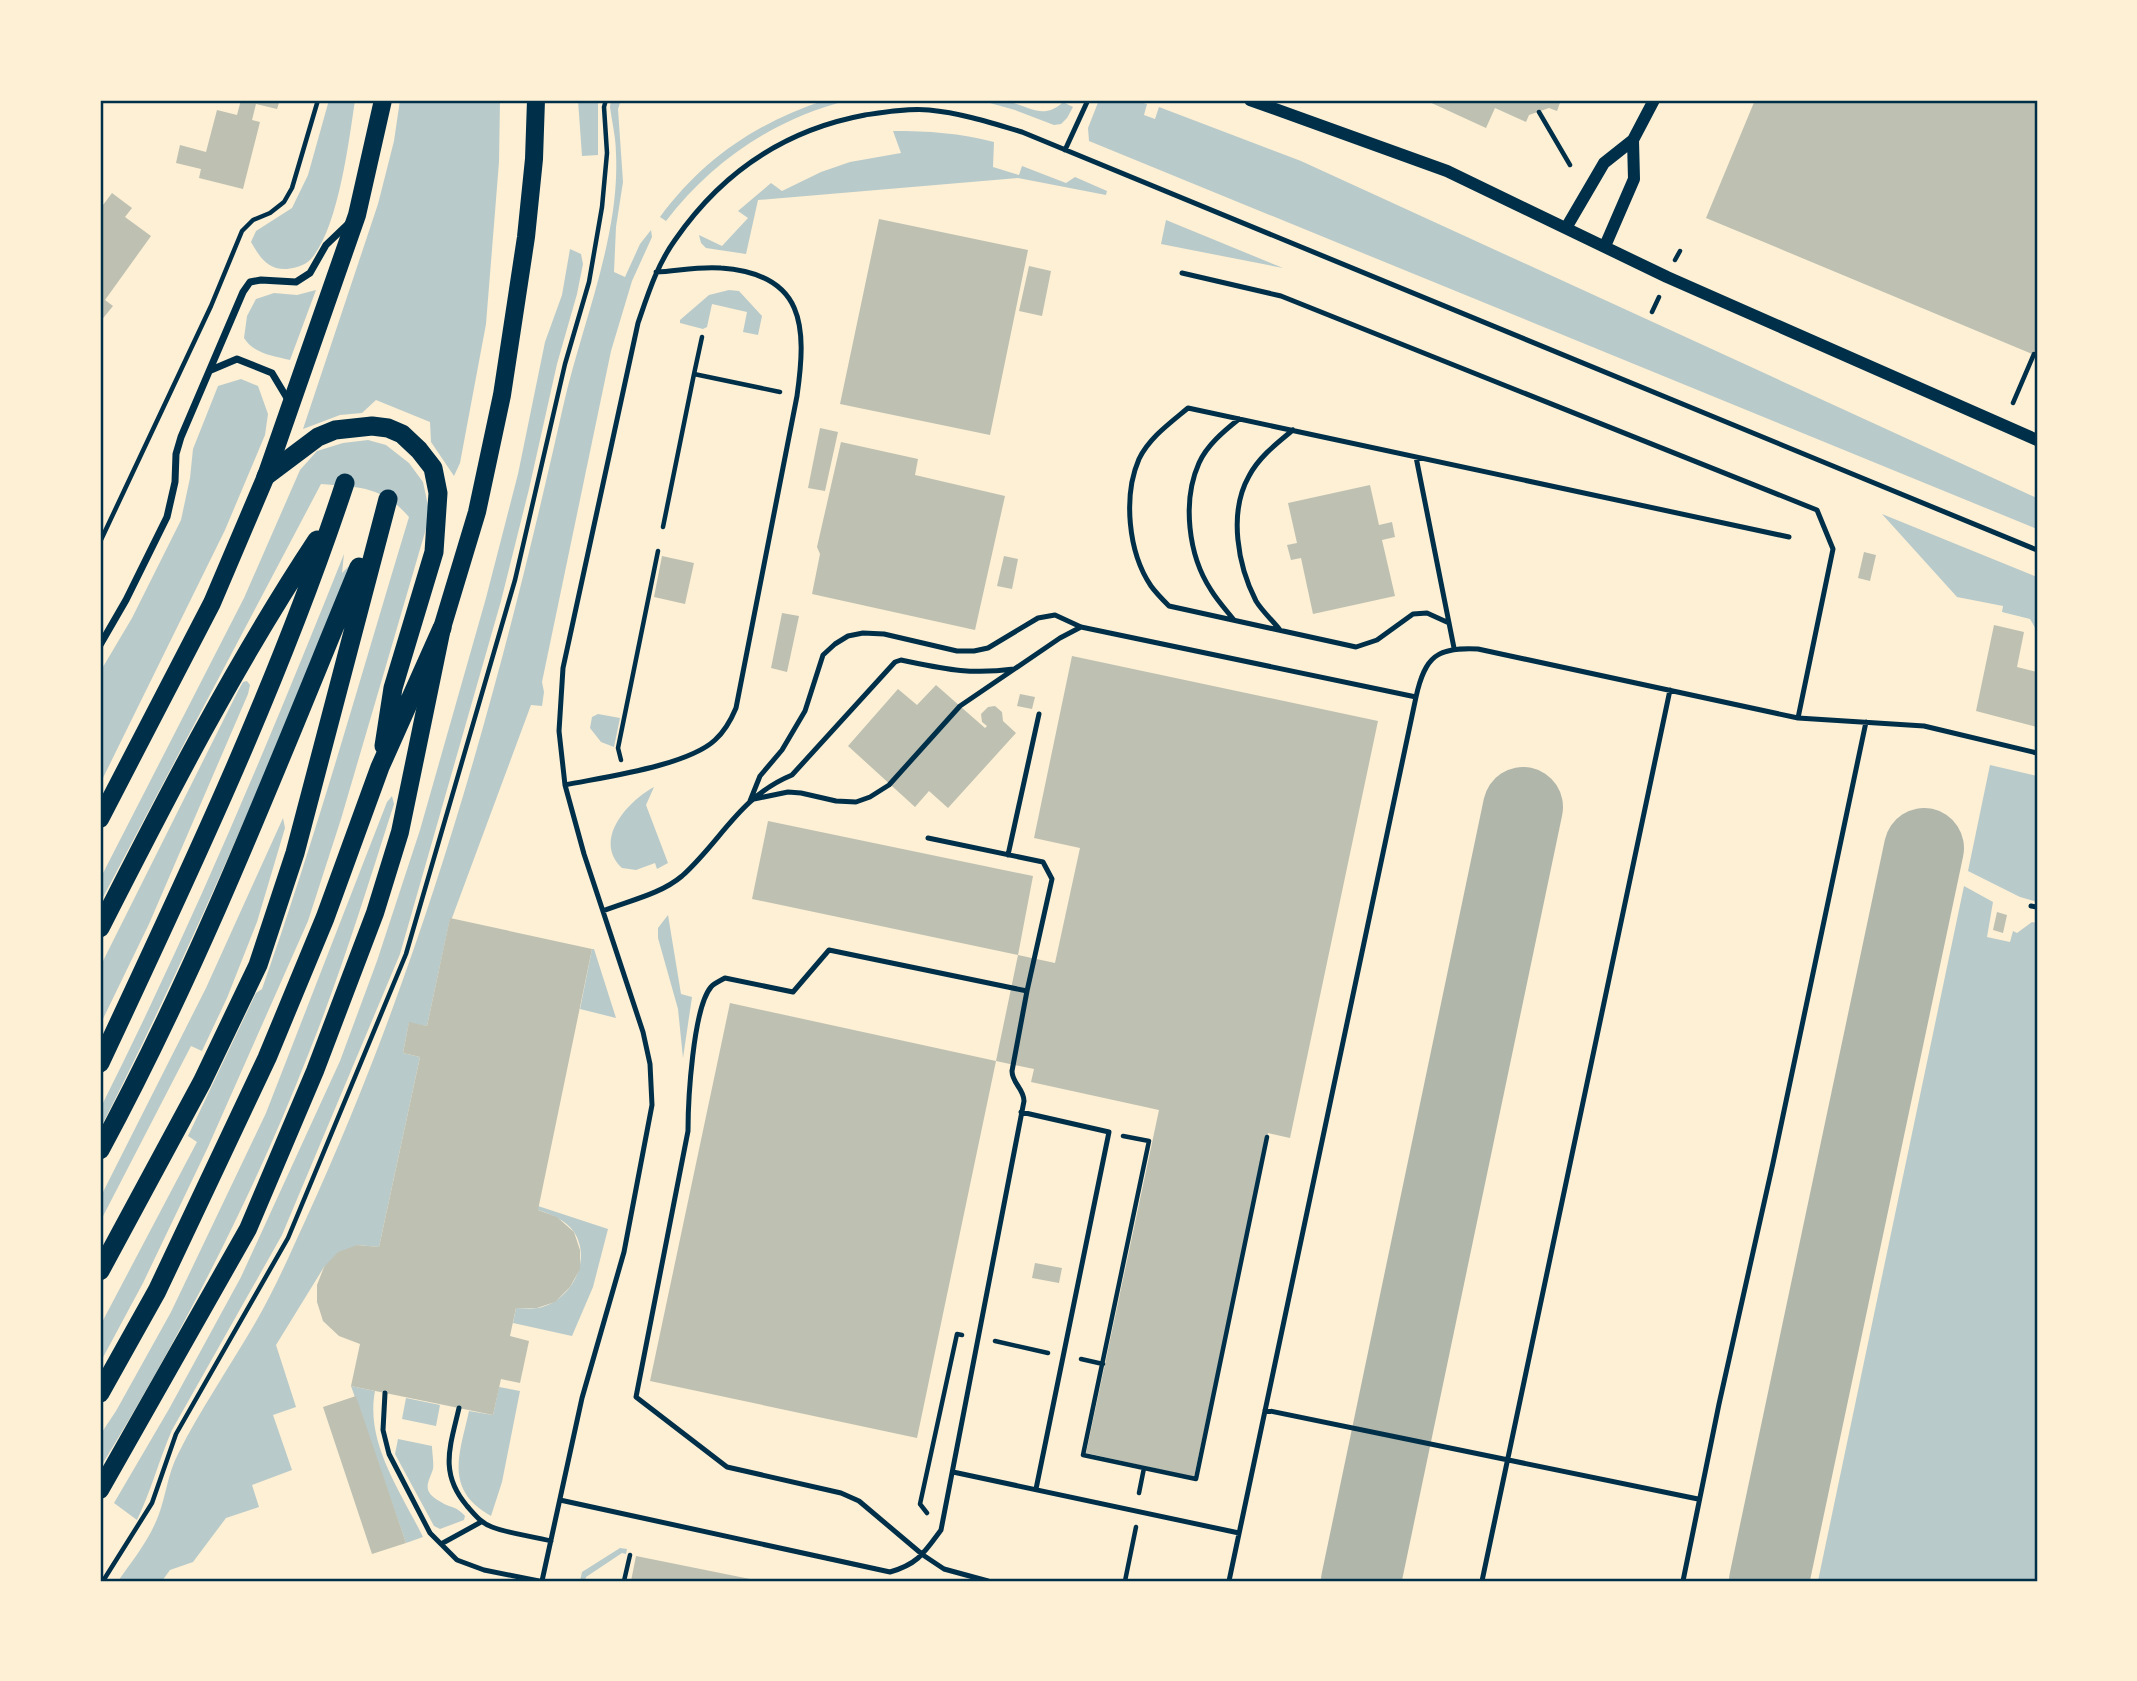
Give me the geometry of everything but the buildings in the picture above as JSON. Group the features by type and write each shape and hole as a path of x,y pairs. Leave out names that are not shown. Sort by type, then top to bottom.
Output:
{"highway":[{"path":"266,476 318,437 335,429 372,426 388,428 402,434 433,468 439,493 434,552 393,688 380,767"},
{"path":"100,1063 199,853 290,634 345,483"},
{"path":"100,1150 126,1101 233,871 388,499 295,853 258,965 202,1082 100,1271"},
{"path":"100,928 181,767 274,605 336,509"},
{"path":"100,1394 157,1291 267,1058 325,918 380,767 442,628"}],"main road":[{"path":"100,819 212,603 266,476 357,215 383,100"},
{"path":"100,1490 248,1229 315,1071 375,913 401,832 442,628 477,512 502,396 526,237 537,101"}],"street":[{"path":"1250,100 1447,171 1667,277 2037,440"},
{"path":"1566,228 1604,163 1633,140 1654,100"},
{"path":"1605,246 1634,178 1633,140"},
{"path":"100,645 126,600 167,517 181,437 243,292 250,282 296,282 310,272 326,245 357,215"},
{"path":"211,370 237,359 272,373 291,405"}],"lane":[{"path":"1065,150 1088,100"},
{"path":"386,1393 383,1430 389,1454 430,1533 457,1560 484,1570 541,1581 582,1398 624,1252 652,1105 650,1064 643,1032 565,785 559,731 564,668 638,323 656,272 674,241 701,206 727,179 758,156 794,136 837,121 881,112 927,110 973,117 1022,132 2037,550"},
{"path":"565,785 675,760 698,752 714,741 728,726 736,708 797,396 803,355 801,326 792,303 779,285 763,276 720,268 656,272"},
{"path":"1182,273 1281,296 1817,509 1833,549 1798,718"},
{"path":"1449,623 1427,613 1413,614 1377,640 1356,647 1168,606 1150,584 1135,551 1130,521 1131,488 1140,458 1158,433 1188,408 1789,537"},
{"path":"1234,621 1209,588 1195,555 1190,524 1191,492 1199,462 1218,436 1239,419"},
{"path":"1281,631 1257,603 1243,570 1238,540 1239,507 1248,478 1266,452 1293,430"},
{"path":"1416,457 1454,648"},
{"path":"750,800 760,776 782,750 805,711 823,655 848,636 863,633 884,634 957,651 974,652 988,648 1038,618 1055,615 1081,627 1416,697"},
{"path":"750,800 788,792 836,801 856,802 870,797 889,785 960,706 1014,668 1081,627"},
{"path":"1229,1581 1416,697 1424,668 1433,658 1454,648 1478,649 1798,718 1924,726 2037,753"},
{"path":"603,911 658,890 682,876 750,800 770,784 792,775 895,662 901,660 954,671 982,673 1014,668"},
{"path":"1482,1581 1670,690"},
{"path":"1009,855 1039,714"},
{"path":"1683,1581 1866,722"},
{"path":"560,1500 890,1572 910,1566 923,1555 941,1530 1021,1112 1023,1092 1013,1079 1012,1071 1052,878 1043,862 928,838"},
{"path":"988,1581 944,1569 923,1555 859,1501 841,1493 727,1467 636,1397 688,1131 692,1059 704,1000 712,986 725,978 793,992 829,950 1027,991"},
{"path":"1021,1112 1109,1132 1036,1489"},
{"path":"459,1408 449,1453 449,1474 455,1492 481,1522 494,1528 551,1541"},
{"path":"1265,1410 1699,1499"},
{"path":"953,1472 1239,1533"},
{"path":"441,1544 481,1522"}],"path":[{"path":"1539,112 1570,165"},
{"path":"663,527 702,337"},
{"path":"2013,403 2034,354"},
{"path":"694,374 797,396"},
{"path":"623,772 618,748 658,551"},
{"path":"1109,1132 1149,1141 1083,1455 1196,1479 1267,1137"},
{"path":"941,1530 920,1504 957,1334"},
{"path":"1002,1343 1053,1354"},
{"path":"1077,1359 1103,1364"},
{"path":"1139,1494 1144,1468"},
{"path":"1125,1581 1136,1526"},
{"path":"624,1581 630,1555"}],"shaded area":[{"path":"329,100 355,100 335,206 320,245 311,259 290,269 280,269 269,265 251,242 256,231 292,208 308,175"},
{"path":"400,100 500,100 499,162 486,324 460,463 454,476 431,442 430,422 376,400 362,413 340,415 303,429 378,204 394,141"},
{"path":"578,100 598,100 598,155 582,156"},
{"path":"611,100 621,100 618,109 623,182 616,227 614,272 625,277 640,244 651,230 652,237 632,281 611,351 542,682 542,706 531,705 450,919 427,1026 409,1023 403,1053 420,1057 379,1247 357,1245 324,1267 276,1345 296,1407 273,1415 292,1470 252,1485 259,1507 226,1518 193,1562 170,1570 162,1581 118,1581 151,1532 178,1454 261,1312 288,1259 349,1121 388,1022 423,921 486,717 571,376 606,250 616,186 616,148"},
{"path":"825,100 849,100 795,118 747,145 704,179 666,221 660,217 694,177 733,145 776,120"},
{"path":"979,100 1003,100 1042,111 1056,108 1063,102 1073,107 1061,124 1054,125"},
{"path":"1099,100 1133,100 1147,104 1144,115 1155,119 1159,107 1301,161 2037,498 2037,529 1089,141 1088,128"},
{"path":"893,131 944,133 994,142 993,167 1019,175 1022,166 1066,183 1075,177 1107,191 1106,195 1018,178 758,200 746,254 706,248 701,243 699,235 722,246 748,218 738,211 771,183 782,191 821,172 850,162 901,153"},
{"path":"1166,220 1283,268 1161,244"},
{"path":"570,249 581,254 583,264 577,294 557,364 501,601 400,954 282,1235 172,1430 137,1520 114,1503 241,1277 340,1061 377,961 420,830 486,598 518,474 545,342 562,295"},
{"path":"316,290 290,360 258,351 244,338 247,316 256,299 274,293 297,295"},
{"path":"729,290 739,291 762,316 758,335 743,332 747,312 712,304 707,327 703,329 680,323 680,320 709,295"},
{"path":"241,379 258,386 268,414 265,435 225,530 100,784 100,672 132,618 181,520 193,449 218,386"},
{"path":"368,440 386,445 409,463 423,482 430,515 341,819 308,921 208,1147 143,1283 100,1363 100,1326 197,1142 188,1136 256,993 262,989 282,931 409,517 389,499 369,490 321,484 100,903 100,879 244,598 300,470 317,451 343,443"},
{"path":"1882,514 2037,577 2037,631 2030,619 2002,612 2003,606 1957,597"},
{"path":"344,554 342,573 355,560 295,704 201,918 100,1129 100,1109 134,1041 228,834"},
{"path":"247,681 250,685 248,694 149,924 100,1025 100,967 238,691 243,682"},
{"path":"598,714 620,718 614,747 601,742 590,728 592,717"},
{"path":"1990,765 2037,776 2037,902 2020,897 1968,871"},
{"path":"654,787 646,805 668,863 657,869 655,863 636,870 622,868 614,857 612,834 625,811"},
{"path":"392,796 394,804 353,930 287,1108 239,1214 186,1318 100,1468 100,1435 171,1312 266,1113 387,802"},
{"path":"283,818 285,828 257,922 227,998 202,1051 191,1046 100,1222 100,1198 206,988"},
{"path":"1964,886 1993,902 1987,937 2010,942 2013,931 2017,933 2032,922 2037,923 2037,1581 1818,1581"},
{"path":"668,915 681,994 692,997 683,1058 678,1009 658,938 658,928"},
{"path":"594,949 616,1018 580,1009"},
{"path":"538,1206 608,1229 593,1287 572,1336 513,1323 516,1308 538,1308 560,1298 575,1279 579,1267 581,1255 574,1232 562,1221 538,1210"},
{"path":"351,1386 375,1391 373,1410 380,1448 423,1537 406,1543"},
{"path":"499,1387 520,1391 502,1482 491,1516 466,1494 461,1482 459,1456 469,1411 493,1415"},
{"path":"406,1398 440,1405 436,1426 402,1419"},
{"path":"398,1439 432,1446 433,1467 428,1491 462,1513 464,1520 440,1529 434,1526 395,1454"},
{"path":"620,1548 627,1549 626,1554 622,1553 586,1577 585,1581 580,1581 582,1572"}],"taxiway":[{"path":"1361,1581 1523,807"},
{"path":"1769,1581 1924,848"}]}
